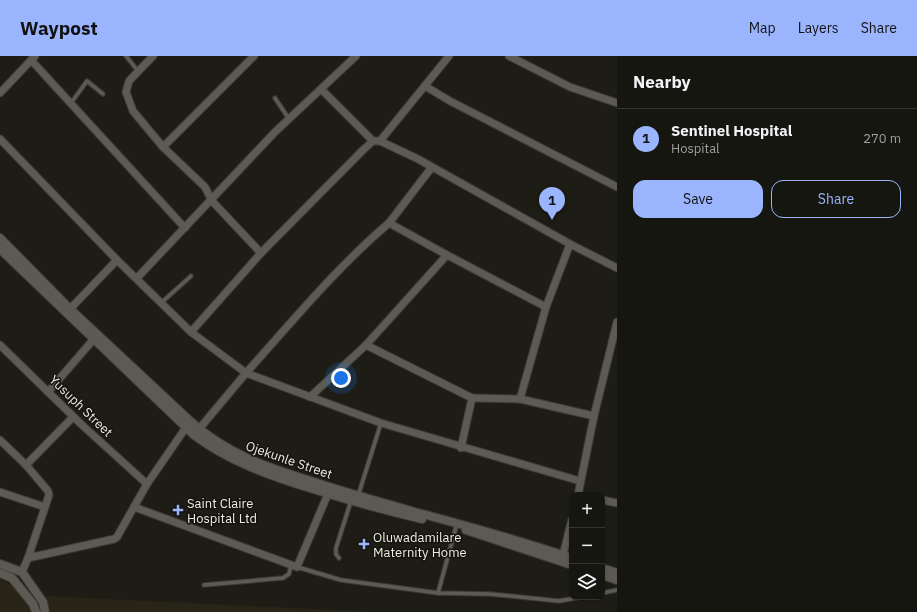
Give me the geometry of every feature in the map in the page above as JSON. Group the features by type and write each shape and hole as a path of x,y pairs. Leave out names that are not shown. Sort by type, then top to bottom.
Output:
{"street":[{"path":"153,56 129,81 126,92 133,110 163,147 205,187 212,201 262,253"},
{"path":"163,147 254,56"},
{"path":"138,278 289,118 322,90 356,56"},
{"path":"191,332 262,253 377,141 449,56"},
{"path":"509,56 570,86 617,103"},
{"path":"0,93 33,58 70,104 185,228"},
{"path":"425,86 450,101 617,187"},
{"path":"322,90 377,141 432,167 570,244 617,268"},
{"path":"0,139 117,260 138,278 191,332 246,373 381,423 460,448 580,482"},
{"path":"196,432 246,373 328,282 368,241 389,223 432,167"},
{"path":"389,223 546,307"},
{"name":"Ojekunle Street","path":"0,238 70,309 196,432 247,460 329,491 562,558 569,558"},
{"path":"520,399 546,307 570,244"},
{"name":"Ojekunle Street","path":"0,249 93,340 188,424"},
{"path":"310,397 366,345 447,255"},
{"path":"70,309 117,260"},
{"path":"578,492 594,416 614,346 617,322"},
{"path":"48,392 93,340"},
{"name":"Yusuph Street","path":"0,344 73,417 146,484"},
{"path":"366,345 472,398 520,399 594,416"},
{"path":"460,448 472,398"},
{"path":"26,465 73,417"},
{"path":"28,558 114,539 117,537 146,484 188,424"},
{"path":"0,440 26,465 48,491 45,507 22,572"},
{"path":"134,507 294,566 329,491"},
{"path":"0,492 45,507"},
{"name":"Ojekunle Street","path":"354,499 493,532 562,558 571,564"},
{"path":"605,501 617,503"},
{"path":"562,558 570,528"},
{"path":"0,564 22,572 43,602 45,612"},
{"path":"605,569 617,573"},
{"path":"0,573 12,578 34,604 36,612"},
{"path":"605,577 617,580"}],"lane":[{"path":"126,56 138,71"},
{"path":"70,104 87,82 103,94"},
{"path":"275,98 289,118"},
{"path":"161,302 191,276"},
{"path":"339,558 336,554 336,548 381,423"},
{"path":"438,593 456,527"},
{"path":"204,586 283,578 289,574 294,566 342,580 438,593 490,594 559,601 569,599"},
{"path":"605,592 617,590"}],"shaded area":[{"path":"0,580 44,596 375,612 0,612"}],"place":[{"name":"Sentinel Hospital","path":"552,220"},
{"name":"Saint Claire Hospital Ltd","path":"178,510"},
{"name":"Oluwadamilare Maternity Home","path":"364,544"}]}
